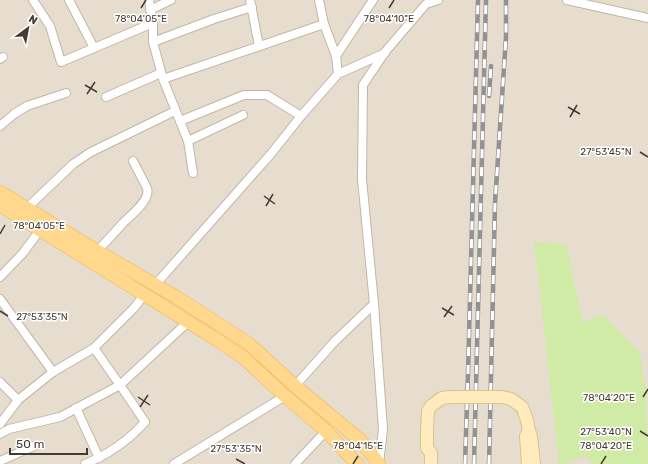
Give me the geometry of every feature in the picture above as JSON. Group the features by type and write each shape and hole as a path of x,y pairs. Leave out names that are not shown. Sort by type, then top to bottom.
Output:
{"main road":[{"path":"0,192 97,252 156,284 249,344 361,441 379,464"},
{"path":"0,205 244,358 326,431 358,464"},
{"path":"431,464 431,453 427,448 427,431 428,411 431,406 442,398 502,397 511,399 522,407 531,436 534,464"},
{"path":"528,464 526,436 529,431"},
{"path":"423,464 423,452 427,448"}],"street":[{"path":"33,0 50,26 61,62 153,23"},
{"path":"69,0 94,48"},
{"path":"149,0 153,23 152,42 162,76 188,141 193,173"},
{"path":"150,10 171,0"},
{"path":"319,0 324,24 336,56 338,74"},
{"path":"336,56 373,0"},
{"path":"379,464 382,429 374,304 362,179 363,85 385,52 426,4 438,0"},
{"path":"567,0 648,18"},
{"path":"152,42 251,4 259,46"},
{"path":"106,97 162,76 324,24"},
{"path":"156,284 270,155 300,116 338,74 385,52"},
{"path":"0,126 14,114 27,106 66,93"},
{"path":"180,121 244,95 267,95 300,116"},
{"path":"27,208 73,164 91,152 175,111"},
{"path":"188,141 244,115"},
{"path":"97,252 138,209 147,196 147,188 133,161"},
{"path":"0,277 24,253 40,230"},
{"path":"0,424 18,400 53,372 94,348 134,308 144,295"},
{"path":"0,299 53,372"},
{"path":"296,386 335,341 374,304"},
{"path":"0,434 9,429 60,417 120,385 188,322"},
{"path":"85,464 100,458 135,432 145,422 94,348"},
{"path":"0,382 18,400"},
{"path":"174,464 285,396"},
{"path":"76,408 100,458"},
{"path":"295,464 326,431"},
{"path":"1,459 34,446"}],"shaded area":[{"path":"0,0 648,0 648,464 0,464"}],"green space":[{"path":"534,241 566,245 583,323 603,315 640,353 646,391 648,464 594,464 583,456 563,464 559,464"}],"railway":[{"path":"465,464 478,0"},
{"path":"474,464 486,0"},
{"path":"489,464 495,203 506,37 506,0"},
{"path":"489,96 491,66"}]}
